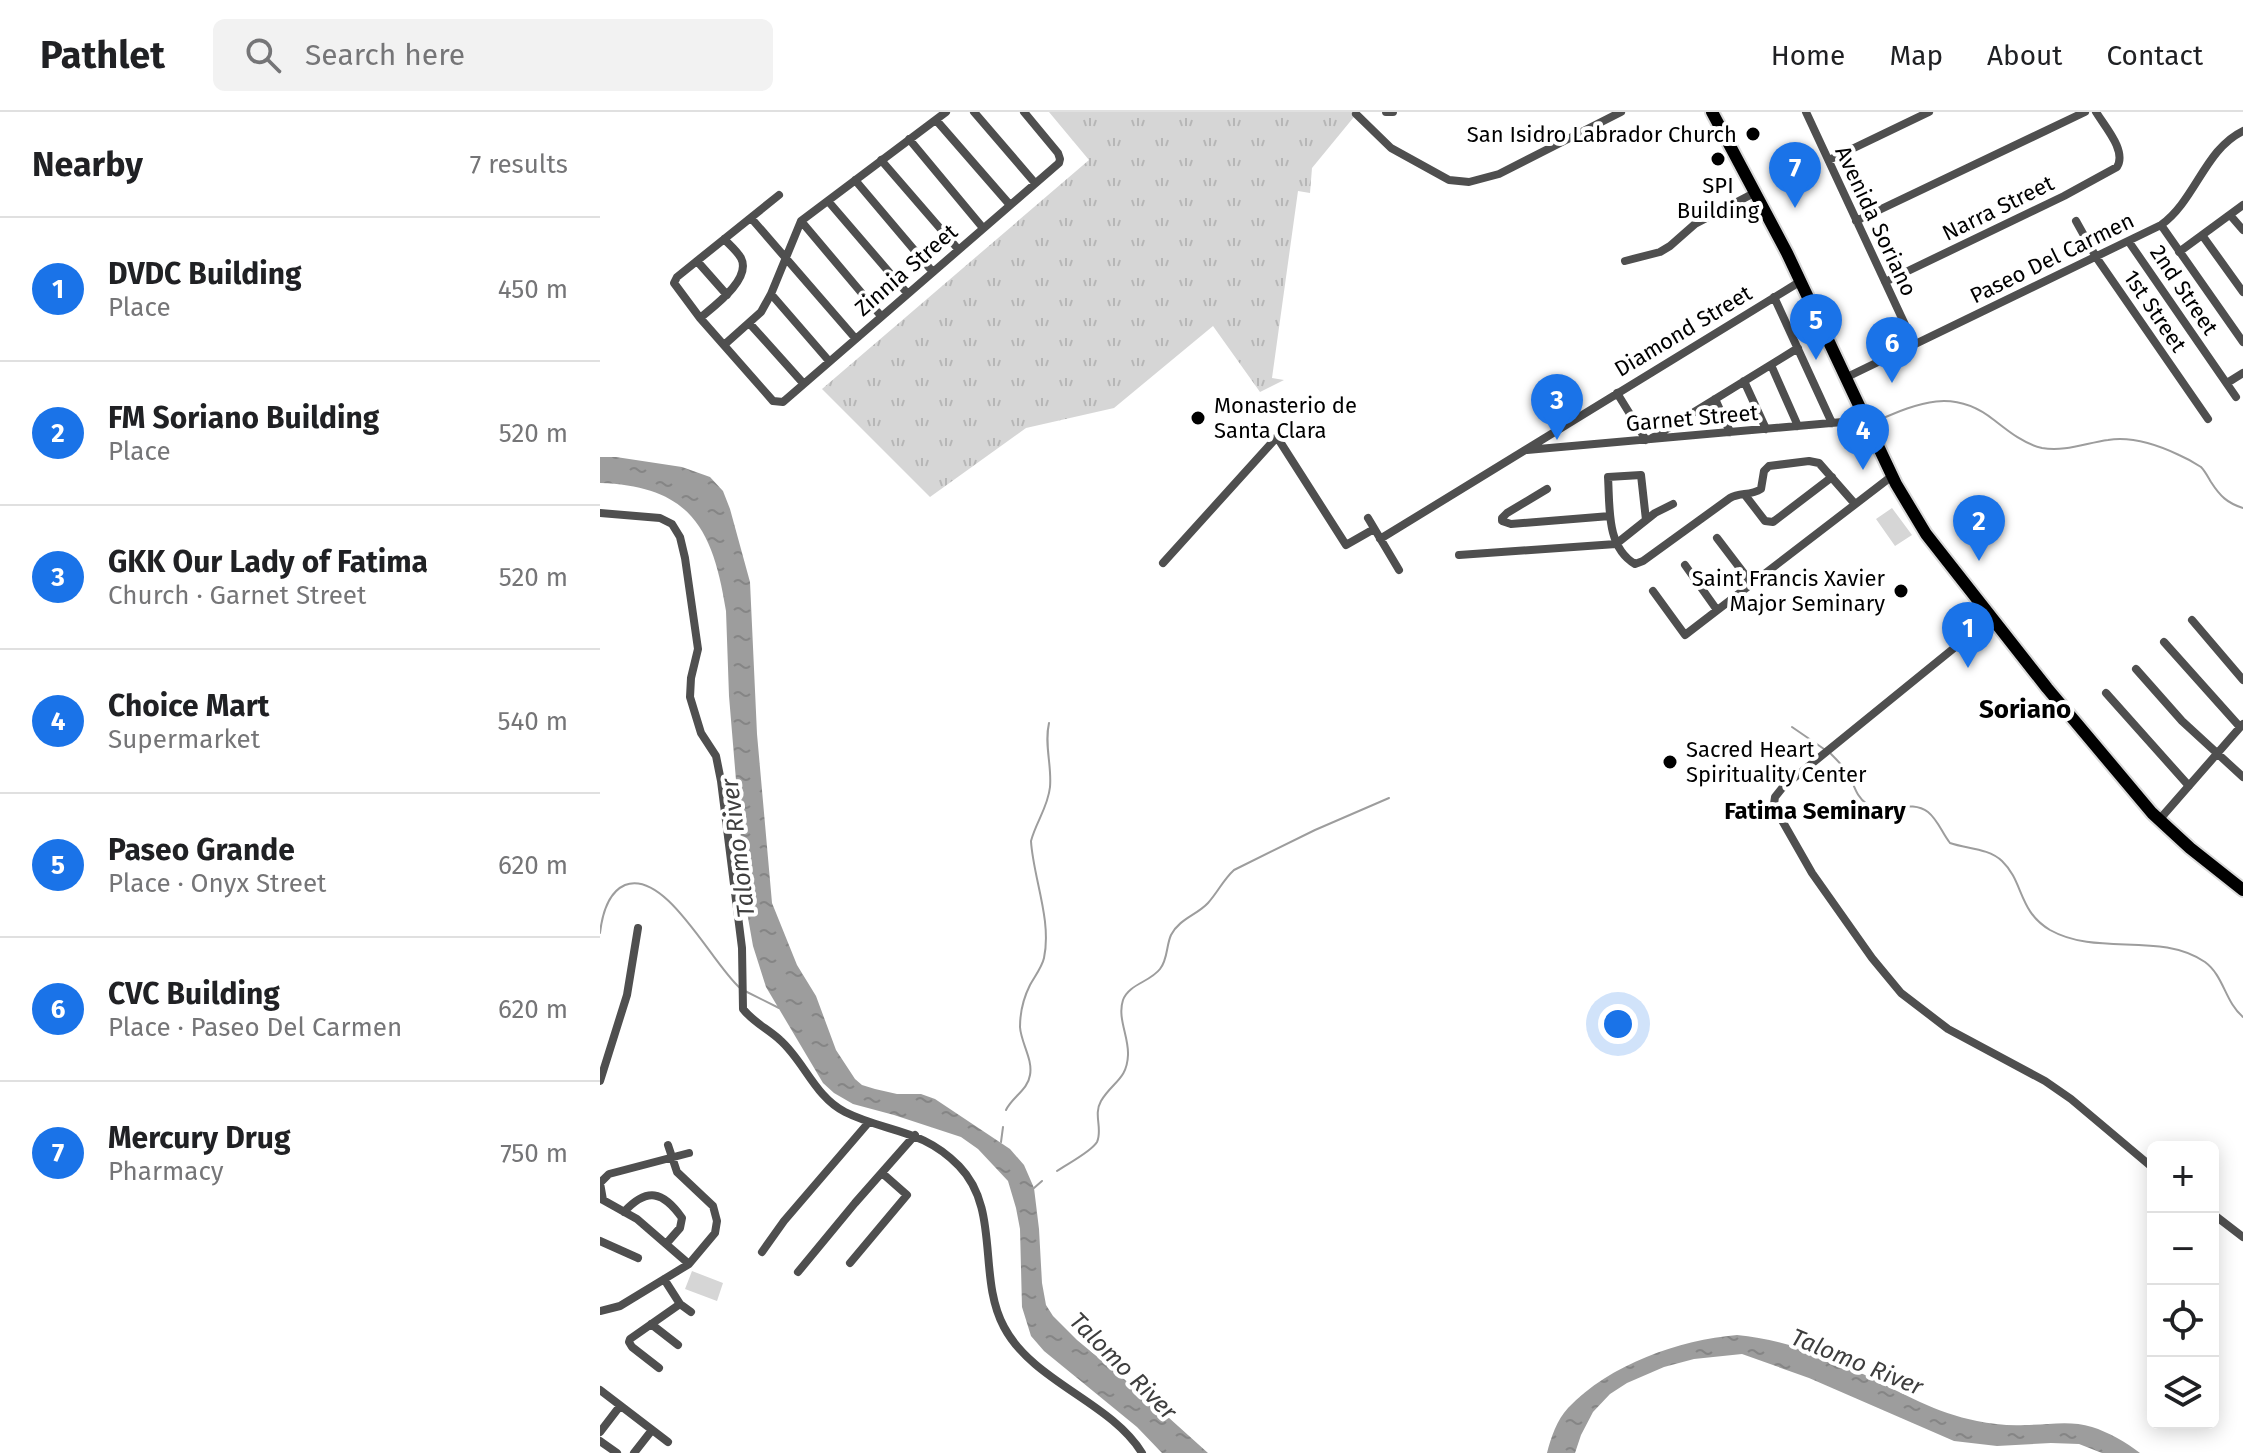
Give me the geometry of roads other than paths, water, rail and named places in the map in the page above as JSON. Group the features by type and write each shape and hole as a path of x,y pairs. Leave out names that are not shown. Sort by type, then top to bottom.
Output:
{"main road":[{"path":"1712,112 1801,281 1892,476 1926,534 2138,798 2190,848 2243,890"}],"street":[{"path":"779,195 677,277 674,283 724,345 761,312 801,221 946,112"},
{"path":"974,112 1035,183"},
{"name":"Zinnia Street","path":"724,345 773,401 783,402 1059,163 1060,159 1024,112"},
{"path":"1356,114 1378,138 1408,159 1449,180 1469,182 1499,174 1621,112"},
{"name":"Avenida Soriano","path":"1806,112 1914,344"},
{"path":"1829,160 1929,112"},
{"path":"1856,221 2085,112"},
{"name":"Narra Street","path":"1885,282 2113,170 2121,160 2120,152 2096,112"},
{"path":"936,120 1010,205"},
{"name":"Paseo Del Carmen","path":"1845,378 2161,225 2180,208 2225,144 2243,131"},
{"path":"909,139 983,228"},
{"path":"881,160 958,249"},
{"path":"855,180 932,271"},
{"path":"1625,261 1660,252 1695,224 1756,192"},
{"path":"828,201 907,293"},
{"path":"2179,252 2243,205"},
{"path":"2230,215 2243,230"},
{"path":"751,218 855,338"},
{"path":"801,221 881,316"},
{"name":"1st Street","path":"2076,221 2096,257 2208,419"},
{"path":"2161,225 2243,342"},
{"path":"2202,235 2243,292"},
{"path":"700,318 734,288 743,266 741,258 724,239"},
{"name":"2nd Street","path":"2129,242 2236,397"},
{"path":"697,261 727,295"},
{"name":"Diamond Street","path":"1380,539 1801,281"},
{"path":"771,294 829,361"},
{"path":"1774,297 1832,423"},
{"path":"750,324 803,383"},
{"path":"1617,393 1648,440 1798,348"},
{"path":"1771,365 1798,426"},
{"path":"2227,383 2243,373"},
{"path":"1744,381 1766,429"},
{"path":"1715,399 1730,432"},
{"name":"Garnet Street","path":"1522,451 1865,420"},
{"path":"1163,563 1277,437 1346,545 1374,529"},
{"path":"1646,520 1641,475 1608,477 1610,516 1616,544 1631,563 1638,563 1734,495 1761,489 1764,471 1769,466 1814,461 1822,465 1855,504"},
{"path":"1653,591 1685,635 1892,476"},
{"path":"1745,495 1765,521 1773,522 1832,477"},
{"path":"1547,489 1507,513 1502,521 1511,524 1610,516"},
{"path":"1459,555 1616,544 1646,520 1673,504"},
{"path":"600,513 660,518 672,524 680,537 698,649 690,697 701,733 719,766 744,975 743,1009 787,1047 827,1099 842,1111 915,1135 957,1164 977,1193 994,1299 1011,1339 1049,1374 1128,1434 1142,1453"},
{"path":"1368,518 1399,570"},
{"path":"1717,538 1752,584"},
{"path":"1685,565 1717,610"},
{"path":"1991,618 1783,787 1774,804 1812,873 1890,981 1948,1029 2058,1090 2147,1163"},
{"path":"2192,620 2243,680"},
{"path":"2159,820 2242,726 2164,642"},
{"path":"2136,669 2182,721 2243,776"},
{"path":"2106,693 2189,786"},
{"path":"600,1081 627,995 638,928"},
{"path":"762,1252 784,1221 869,1122"},
{"path":"798,1272 915,1135"},
{"path":"600,1311 620,1306 689,1264 715,1233 717,1216 710,1201 680,1176 668,1145"},
{"path":"689,1153 609,1174 600,1183 603,1200 649,1228 689,1264"},
{"path":"850,1263 907,1195 882,1173"},
{"path":"624,1212 643,1196 659,1196 680,1215 683,1222 666,1244"},
{"path":"2219,1219 2243,1237"},
{"path":"600,1241 638,1258"},
{"path":"664,1279 680,1304 691,1312"},
{"path":"659,1368 629,1342 634,1335 680,1304"},
{"path":"651,1324 678,1345"},
{"path":"600,1390 668,1442"},
{"path":"600,1432 620,1406"},
{"path":"634,1453 652,1430"},
{"path":"600,1441 617,1453"}],"water":[{"path":"600,457 682,467 710,477 723,491 750,582 757,734 772,903 797,965 816,996 836,1050 862,1085 935,1099 1010,1149 1024,1165 1034,1188 1042,1283 1046,1305 1053,1316 1208,1453 1162,1453 1137,1427 1044,1351 1031,1336 1022,1307 1020,1229 1016,1208 1008,1181 978,1149 961,1137 853,1104 823,1083 766,987 753,946 747,912 729,696 726,611 713,556 692,517 676,503 631,486 600,483"},
{"path":"1737,1335 1770,1340 1819,1355 1947,1413 2007,1425 2084,1425 2123,1441 2140,1453 2102,1453 2079,1444 1997,1446 1954,1441 1809,1378 1742,1354 1694,1359 1664,1367 1627,1383 1610,1394 1593,1412 1575,1453 1547,1453 1564,1413 1585,1392 1604,1379 1669,1349"}],"waterway":[{"path":"1874,422 1920,404 1950,401 1979,410 2016,437 2042,448 2067,448 2117,439 2145,442 2201,467 2221,495 2243,508"},
{"path":"1006,1110 1030,1075 1030,1063 1020,1027 1021,1016 1028,990 1043,961 1046,944 1031,841 1050,787 1049,723"},
{"path":"1792,727 1824,749"},
{"path":"1831,754 1848,773 1858,794 1867,804 1882,808 1921,808 1935,819 1950,843 1984,851 2002,861 2032,914 2050,930 2088,942 2149,945 2187,953 2211,968 2243,1017"},
{"path":"1057,1171 1097,1142 1099,1106 1122,1076 1127,1063 1128,1048 1121,1014 1123,1000 1130,990 1160,969 1174,930 1208,903 1234,870 1389,798"},
{"path":"600,933 604,912 614,893 625,885 641,884 672,904 740,988"},
{"path":"745,991 779,1008"},
{"path":"1001,1142 1003,1127"},
{"path":"1034,1188 1042,1181"}],"place":[{"name":"San Isidro Labrador Church","path":"1753,134"},
{"name":"SPI Building","path":"1718,159"},
{"name":"Mercury Drug","path":"1795,208"},
{"name":"Paseo Grande","path":"1816,360"},
{"name":"CVC Building","path":"1892,383"},
{"name":"Monasterio de Santa Clara","path":"1198,418"},
{"name":"GKK Our Lady of Fatima","path":"1557,440"},
{"name":"Choice Mart","path":"1863,470"},
{"name":"FM Soriano Building","path":"1979,561"},
{"name":"Saint Francis Xavier Major Seminary","path":"1901,591"},
{"name":"DVDC Building","path":"1968,668"},
{"name":"Sacred Heart Spirituality Center","path":"1670,762"}],"district":[{"name":"Soriano","path":"2025,709"},
{"name":"Fatima Seminary","path":"1815,811"}],"water label":[{"name":"Talomo River","path":"738,848"},
{"name":"Talomo River","path":"1857,1362"},
{"name":"Talomo River","path":"1123,1366"}]}
